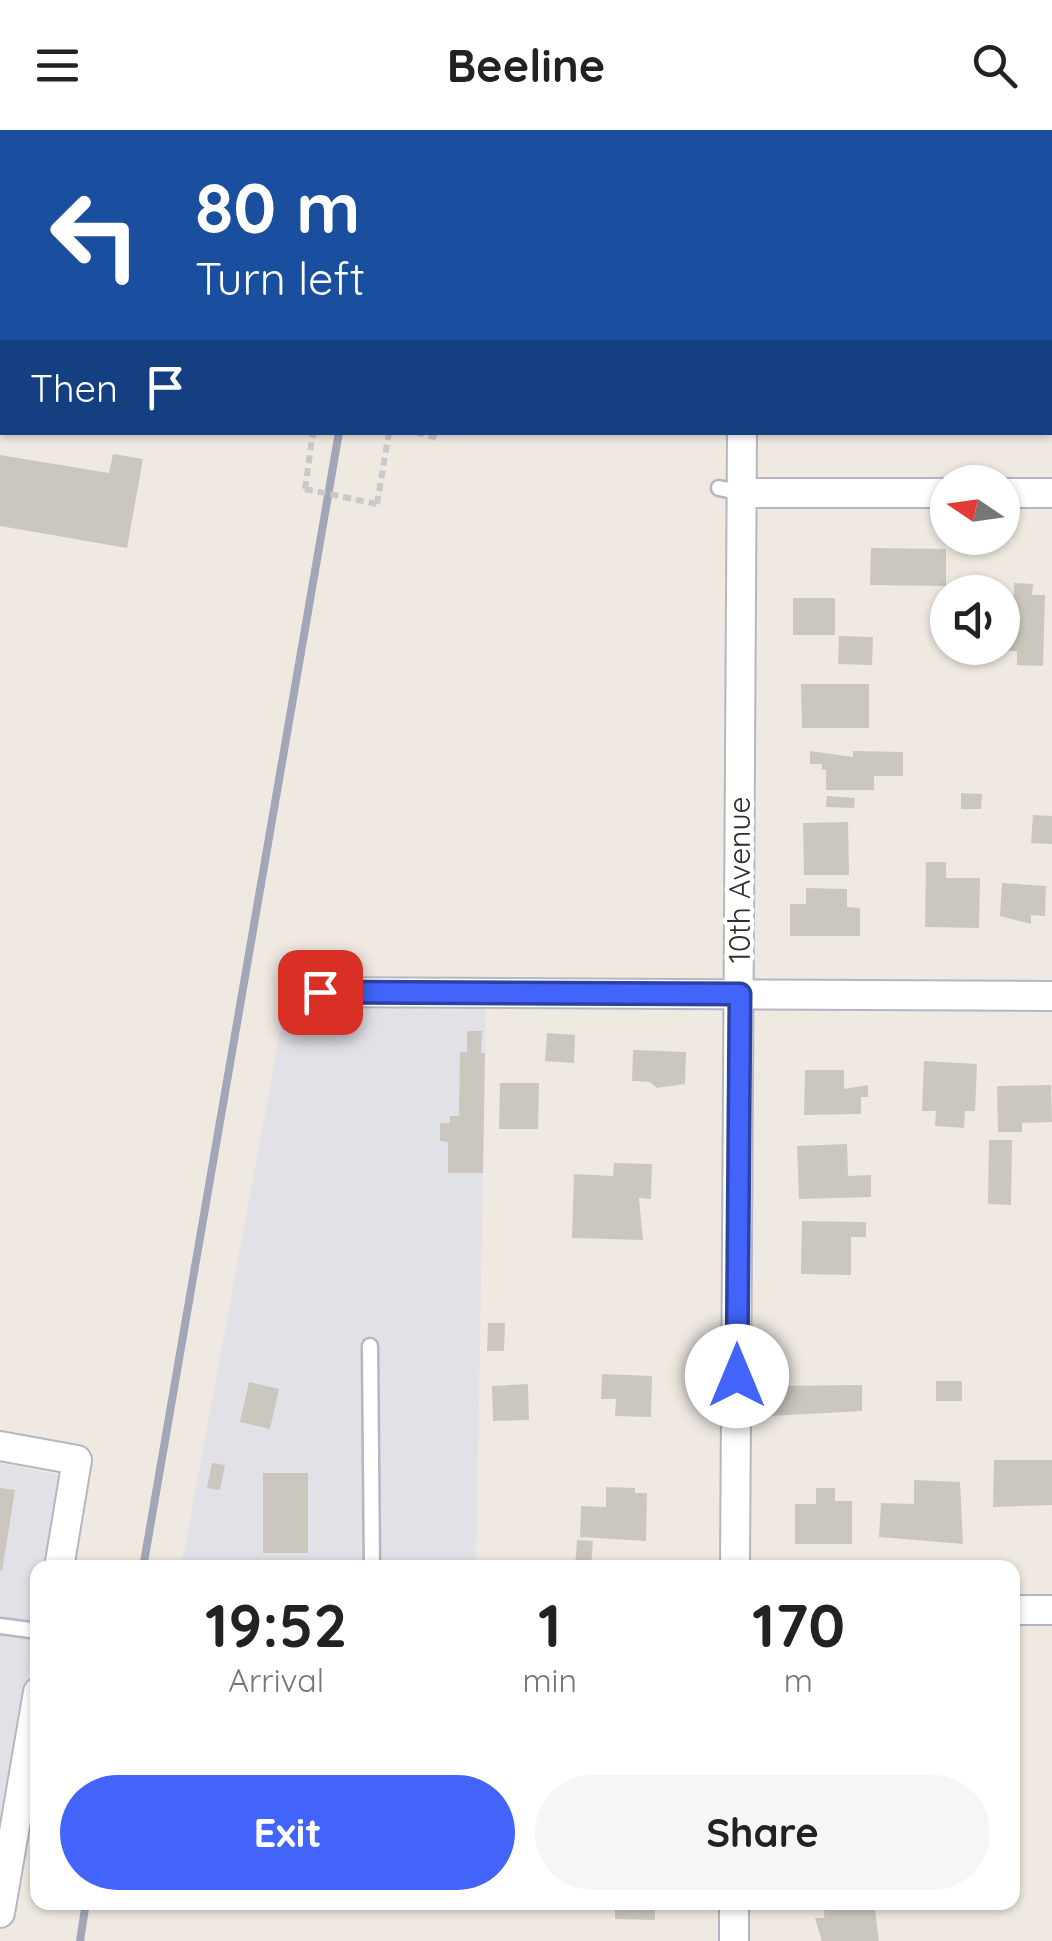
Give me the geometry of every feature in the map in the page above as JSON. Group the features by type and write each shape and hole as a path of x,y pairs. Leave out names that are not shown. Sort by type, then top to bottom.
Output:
{"street":[{"name":"10th Avenue","path":"736,1560 740,994 730,490 741,435"},
{"path":"730,490 930,493"},
{"path":"1020,493 1052,493"},
{"path":"299,992 1052,996"},
{"path":"0,1446 77,1460 59,1560"},
{"path":"1020,1610 1052,1610"},
{"path":"0,1913 30,1739"},
{"path":"734,1910 734,1941"}],"lane":[{"path":"370,1346 372,1560"},
{"path":"0,1626 30,1630"}],"path":[{"path":"313,435 305,489 377,504 388,435"},
{"path":"426,435 437,438"}],"shaded area":[{"path":"286,1000 486,1004 476,1560 182,1560"},
{"path":"0,1463 63,1476 48,1560 30,1560 30,1660 0,1833"}],"building":[{"path":"113,454 143,459 127,548 0,526 0,455 109,473"},
{"path":"871,548 930,549 930,555 946,555 946,575 930,575 930,586 870,585"},
{"path":"1020,583 1033,584 1032,595 1045,595 1043,666 1017,665"},
{"path":"793,598 835,598 835,635 793,635"},
{"path":"839,636 873,637 872,665 838,664"},
{"path":"801,684 869,684 869,728 802,728"},
{"path":"810,751 853,757 853,751 903,752 903,776 874,776 874,790 826,790 826,770 822,770 822,764 810,764"},
{"path":"961,793 982,794 981,809 961,809"},
{"path":"827,796 855,798 854,808 826,807"},
{"path":"1033,815 1052,816 1052,844 1031,843"},
{"path":"848,822 849,875 804,875 803,823"},
{"path":"926,862 946,862 946,878 980,878 979,928 925,927"},
{"path":"1002,883 1046,886 1045,916 1031,915 1031,924 1000,916"},
{"path":"806,888 847,889 847,907 860,908 860,936 790,936 790,904 806,904"},
{"path":"467,1031 482,1031 481,1053 485,1053 483,1173 448,1173 448,1142 440,1141 440,1123 450,1123 450,1116 459,1116 460,1052 467,1052"},
{"path":"547,1033 575,1035 574,1063 545,1061"},
{"path":"633,1050 686,1052 685,1084 657,1088 650,1082 632,1081"},
{"path":"924,1061 977,1064 975,1111 965,1111 964,1128 935,1126 936,1111 922,1111"},
{"path":"805,1070 844,1070 844,1089 868,1085 868,1097 861,1097 861,1114 804,1115"},
{"path":"500,1083 539,1083 538,1129 499,1129"},
{"path":"1051,1085 1052,1122 1022,1123 1022,1132 998,1132 997,1086"},
{"path":"989,1140 1012,1140 1011,1205 988,1204"},
{"path":"847,1144 848,1176 871,1175 871,1197 799,1199 797,1146"},
{"path":"614,1163 652,1164 651,1199 639,1198 643,1240 572,1238 574,1174 613,1176"},
{"path":"802,1221 866,1222 866,1237 851,1237 851,1275 801,1274"},
{"path":"488,1323 505,1323 504,1351 487,1351"},
{"path":"602,1374 652,1376 651,1417 615,1416 616,1399 601,1399"},
{"path":"936,1381 962,1381 962,1401 936,1401"},
{"path":"249,1382 279,1389 270,1429 240,1422"},
{"path":"528,1384 529,1420 493,1421 492,1386"},
{"path":"862,1385 862,1411 770,1416 770,1386"},
{"path":"994,1460 1052,1460 1052,1505 993,1507"},
{"path":"212,1463 225,1465 220,1490 207,1488"},
{"path":"263,1473 308,1473 308,1553 263,1553"},
{"path":"914,1480 960,1482 963,1544 879,1537 881,1503 914,1504"},
{"path":"606,1487 635,1488 635,1493 647,1493 646,1541 580,1537 581,1506 606,1507"},
{"path":"0,1488 15,1490 2,1571 0,1571"},
{"path":"816,1488 835,1488 835,1501 852,1501 852,1544 795,1544 795,1504 816,1504"},
{"path":"577,1540 593,1541 592,1560 576,1560"},
{"path":"615,1910 655,1910 655,1920 615,1919"},
{"path":"824,1910 875,1910 879,1941 822,1941 815,1918 824,1918"}],"railway":[{"path":"144,1560 338,435"},
{"path":"80,1941 85,1910"}],"route":[{"path":"320,992 740,994 737,1376"}]}
